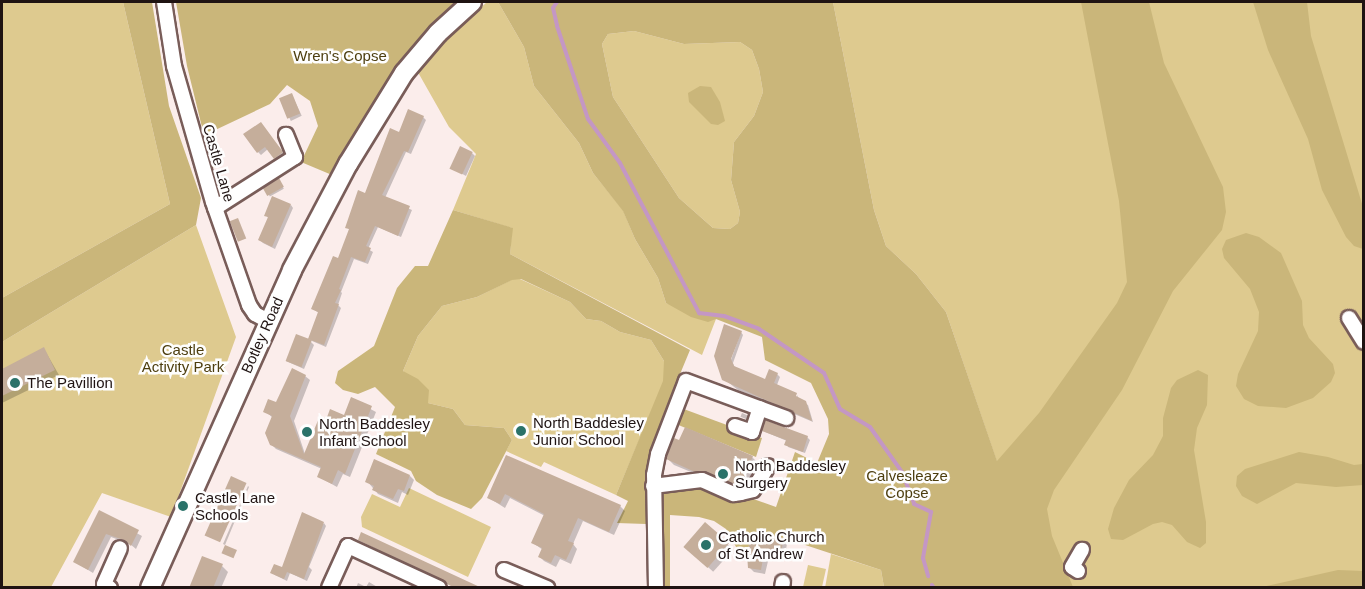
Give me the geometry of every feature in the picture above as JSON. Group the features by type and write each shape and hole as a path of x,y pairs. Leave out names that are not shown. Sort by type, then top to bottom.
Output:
{"main road":[{"name":"Botley Road","path":"150,588 268,321 301,252 390,91 426,46 472,2"}],"street":[{"name":"Castle Lane","path":"164,2 174,66 215,208 249,305 255,314 268,321"},
{"path":"215,208 295,158 286,135"},
{"path":"1349,318 1364,342"},
{"path":"656,588 653,486 658,454 686,381 786,418"},
{"path":"735,426 752,432 760,408"},
{"path":"653,486 702,480 734,494 741,493 753,490 760,475 768,466"},
{"path":"330,588 348,546 439,588"},
{"path":"110,588 104,584 120,548"},
{"path":"1078,571 1072,567 1082,550"},
{"path":"504,570 547,588"}],"green space":[{"path":"2,2 123,2 170,204 2,298"},
{"path":"123,2 152,2 169,106 201,198 196,225 2,342 2,298 170,204"},
{"name":"Wren's Copse","path":"176,2 462,2 398,66 332,175 301,162 318,126 310,101 287,85 270,104 211,132 219,165 212,168 187,66"},
{"path":"487,2 498,2 524,47 534,86 579,143 593,173 623,210 635,239 658,278 666,303 716,319 702,355 510,254 512,228 453,210 476,154 449,127 415,67"},
{"name":"Calvesleaze Copse","path":"498,2 833,2 874,210 886,246 916,274 946,312 997,461 1039,413 1117,303 1127,282 1119,201 1081,2 1149,2 1164,63 1223,187 1226,212 1222,230 1173,291 1122,390 1054,490 1047,509 1052,536 1073,587 884,587 881,570 784,538 752,532 747,554 740,554 726,529 714,521 699,517 670,515 670,587 660,587 657,493 700,485 739,501 742,495 776,507 795,452 817,463 829,434 828,419 811,383 765,360 762,337 716,319 708,322 691,317 666,303 658,278 635,239 623,211 593,173 579,143 534,86 524,47","holes":["634,31 684,44 740,42 752,50 759,69 763,92 754,116 734,142 731,180 740,212 738,223 730,229 713,228 679,198 613,97 602,44 608,34"]},
{"path":"833,2 1363,2 1363,579 1297,588 1054,587 997,462 946,312 916,274 886,246 874,210"},
{"path":"1253,2 1307,2 1311,36 1363,207 1363,249 1354,246 1346,237 1322,190 1308,139 1268,50"},
{"path":"634,31 684,44 740,42 752,50 759,69 763,92 754,116 734,142 731,180 740,212 738,223 730,229 713,228 679,198 613,97 602,44 608,34"},
{"path":"700,86 711,87 720,102 725,121 718,125 711,124 689,102 688,93"},
{"path":"453,210 513,228 510,254 690,350 668,403 648,468 646,524 617,523 628,501 616,495 663,381 664,361 651,340 620,332 601,321 586,319 570,302 521,279 512,280 477,297 442,306 418,336 403,371 418,379 429,390 428,403 453,409 465,425 504,428 512,440 482,498 471,509 437,495 416,481 411,471 376,454 395,407 375,387 358,394 343,390 335,383 338,371 374,346 397,288 415,266 428,266"},
{"name":"Castle Activity Park","path":"196,225 236,337 171,517 102,493 51,587 2,588 2,342"},
{"path":"1246,233 1259,237 1281,253 1302,301 1303,325 1309,338 1333,364 1335,373 1331,382 1313,398 1286,408 1258,406 1244,399 1236,386 1238,374 1258,331 1259,312 1250,289 1224,258 1222,249 1226,240"},
{"path":"513,279 520,279 570,302 586,319 601,321 620,332 651,340 664,361 664,381 616,495 544,462 541,467 506,451 512,440 504,428 465,425 453,409 428,403 403,371 418,336 442,306 477,297"},
{"path":"1198,370 1208,375 1207,405 1197,428 1194,450 1206,522 1206,543 1200,548 1187,542 1172,525 1162,522 1153,524 1123,540 1111,539 1108,529 1114,508 1129,480 1153,455 1163,436 1163,418 1171,388 1177,380"},
{"path":"681,408 762,438 756,457 676,424"},
{"path":"1299,452 1328,457 1354,465 1363,464 1363,485 1336,487 1296,483 1257,504 1242,496 1236,486 1237,476 1245,469"},
{"path":"409,488 491,527 468,577 362,527 361,517 372,494 400,507"},
{"path":"831,554 881,570 884,587 825,588"},
{"path":"808,565 826,569 822,587 803,587"},
{"path":"1338,570 1363,571 1363,587 1262,587"}],"building":[{"path":"292,93 300,113 287,119 279,98"},
{"path":"408,109 424,116 408,152 404,151 382,195 410,206 398,236 375,226 366,246 371,248 365,262 351,257 335,303 339,304 324,345 308,339 318,312 311,309 333,256 338,258 349,229 345,228 358,190 365,193 390,128 399,132"},
{"path":"261,122 283,152 274,159 265,147 257,153 243,134"},
{"path":"460,146 473,152 462,175 449,169"},
{"path":"279,178 284,187 267,196 262,187"},
{"path":"272,196 291,204 272,247 258,240 268,217 264,216"},
{"path":"238,218 246,238 238,242 230,221"},
{"path":"724,324 742,331 731,359 734,366 765,379 769,369 778,373 774,383 797,393 796,396 806,401 812,421 722,380 714,356"},
{"path":"296,334 312,340 301,367 286,361"},
{"name":"The Pavillion","path":"44,347 55,370 2,396 2,369"},
{"path":"292,368 306,375 290,416 304,454 319,418 326,420 330,409 344,415 351,397 372,406 345,474 338,470 332,484 317,477 321,467 270,445 265,433 272,416 263,412 268,399 276,402"},
{"path":"765,420 808,436 803,452 784,445 786,440 762,431"},
{"name":"North Baddesley Surgery","path":"685,427 753,456 741,484 735,485 705,472 695,472 666,459 674,438 679,440"},
{"path":"506,455 621,505 609,532 578,518 568,541 574,543 566,560 555,555 551,563 538,557 542,548 531,543 544,514 505,494 500,504 487,498"},
{"path":"374,459 410,475 404,491 398,489 393,499 372,490 374,486 365,482"},
{"path":"231,476 247,483 220,542 205,535"},
{"path":"99,510 139,530 131,546 124,540 106,534 88,570 73,562"},
{"path":"302,512 324,522 304,579 287,572 284,579 270,573 274,564 282,567"},
{"name":"Catholic Church of St Andrew","path":"705,522 729,543 708,568 683,547"},
{"path":"361,532 482,588 455,588 358,540"},
{"path":"752,532 784,538 780,556 764,553 761,570 748,568 747,554"},
{"path":"225,545 237,550 233,558 221,553"},
{"path":"202,556 223,564 213,588 189,588"}],"waterway":[{"path":"557,2 553,8 557,26 588,119 620,163 699,313 724,316 759,329 824,373 840,409 870,427 902,472 914,504 931,512 923,558 928,576"}],"place":[{"name":"The Pavillion","path":"15,383"},
{"name":"North Baddesley Junior School","path":"521,431"},
{"name":"North Baddesley Infant School","path":"307,432"},
{"name":"North Baddesley Surgery","path":"723,474"},
{"name":"Castle Lane Schools","path":"183,506"},
{"name":"Catholic Church of St Andrew","path":"706,545"}]}
